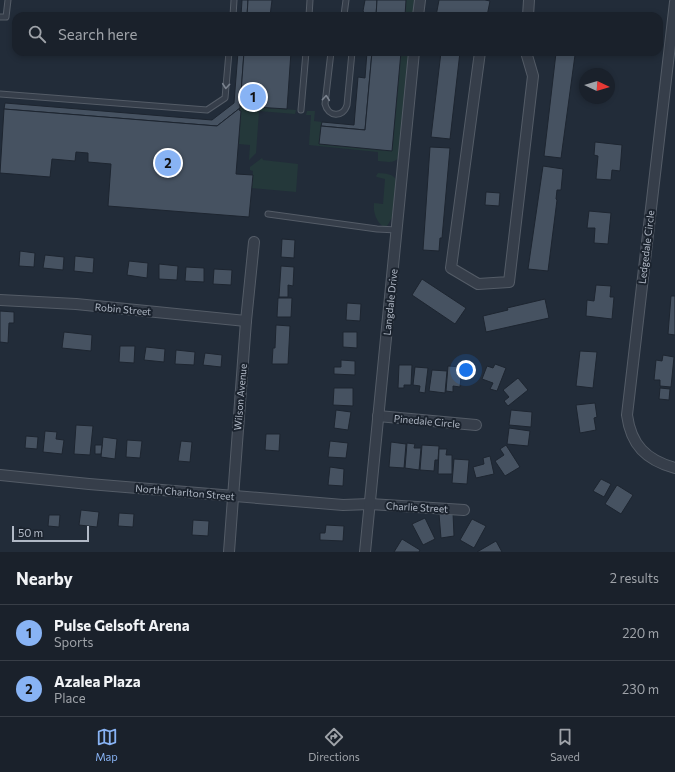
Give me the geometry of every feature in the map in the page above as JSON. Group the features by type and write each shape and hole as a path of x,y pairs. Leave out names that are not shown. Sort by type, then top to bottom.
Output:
{"street":[{"path":"418,12 420,0"},
{"path":"528,12 530,0"},
{"name":"Ledgedale Circle","path":"675,2 627,415 628,426 632,436 644,453 658,462 675,468"},
{"name":"Langdale Drive","path":"365,552 414,56"},
{"path":"479,56 451,268 478,284 509,282 533,76 525,56"},
{"name":"Wilson Avenue","path":"229,552 246,321 254,242"},
{"name":"Robin Street","path":"0,300 76,304 246,321"},
{"name":"Pinedale Circle","path":"378,416 476,425"},
{"name":"North Charlton Street","path":"0,475 104,486 343,505 370,504"},
{"name":"Charlie Street","path":"370,504 464,510"}],"lane":[{"path":"0,17 6,18 8,0"},
{"path":"233,12 234,0"},
{"path":"309,12 310,0"},
{"path":"345,12 346,0"},
{"path":"0,94 207,110 225,98 230,56"},
{"path":"301,110 306,56"},
{"path":"331,56 325,104 330,113 338,115 344,112 347,105 352,56"},
{"path":"268,214 397,230"}],"green space":[{"path":"406,0 414,0 413,12 405,12"},
{"path":"401,56 409,56 399,156 395,161 378,161 378,152 309,145 311,115 306,115 307,111 315,111 314,121 322,122 319,144 392,151"},
{"path":"240,106 296,110 295,114 259,111 256,153 249,160 250,145 239,144"},
{"path":"262,158 263,160 298,164 296,192 251,188 253,171 250,170 250,167"},
{"path":"378,173 391,175 397,181 393,216 387,226 384,227 377,220 374,210 374,203 383,204 385,179 377,177 376,176"}],"building":[{"path":"242,0 248,0 247,12 241,12"},
{"path":"248,0 272,0 270,12 247,12"},
{"path":"365,0 377,0 376,12 363,11"},
{"path":"377,0 406,0 405,12 376,12"},
{"path":"439,0 490,1 488,12 437,12"},
{"path":"238,56 244,56 240,108 217,126 4,109 5,103 212,120 234,103"},
{"path":"244,56 291,56 287,109 240,106"},
{"path":"367,56 372,56 365,130 321,126 322,122 354,125 358,77 365,78"},
{"path":"372,56 401,56 392,151 319,144 321,126 365,130"},
{"path":"441,56 460,56 450,139 431,137"},
{"path":"556,56 575,56 561,158 544,156"},
{"path":"240,108 236,174 253,175 249,217 108,206 111,164 88,162 88,153 76,152 75,161 52,159 50,177 0,173 4,109 217,126"},
{"path":"595,142 622,145 620,171 612,170 611,180 596,179 598,156 594,155"},
{"path":"430,147 450,148 442,238 440,238 439,251 423,250"},
{"path":"543,166 563,169 561,190 557,190 548,271 528,269"},
{"path":"486,192 500,193 499,206 485,205"},
{"path":"589,211 611,213 608,244 594,243 595,228 587,228"},
{"path":"282,239 295,240 294,258 281,257"},
{"path":"20,251 35,253 34,267 19,266"},
{"path":"45,255 64,257 63,270 43,268"},
{"path":"75,256 94,258 93,273 74,271"},
{"path":"129,261 148,263 147,278 127,275"},
{"path":"159,264 178,266 177,280 159,279"},
{"path":"281,266 294,267 293,286 288,285 288,297 279,297"},
{"path":"186,267 204,268 204,282 185,281"},
{"path":"214,269 232,270 231,285 213,284"},
{"path":"422,279 466,308 455,324 412,295"},
{"path":"596,285 611,286 610,297 614,297 612,319 586,316 587,300 594,301"},
{"path":"671,296 675,296 675,335 668,334"},
{"path":"278,298 292,298 291,317 277,317"},
{"path":"545,299 549,318 486,332 483,316 508,310 507,308"},
{"path":"347,303 361,304 360,321 346,320"},
{"path":"0,311 14,312 14,323 9,323 8,343 0,342"},
{"path":"276,325 290,326 288,364 272,364 273,348 275,348"},
{"path":"64,332 92,335 91,351 62,348"},
{"path":"343,332 357,332 357,348 343,347"},
{"path":"120,346 135,346 134,363 119,362"},
{"path":"146,347 165,349 164,362 144,360"},
{"path":"176,350 195,352 194,365 175,364"},
{"path":"580,351 597,352 593,388 576,386"},
{"path":"205,353 222,355 221,367 203,365"},
{"path":"663,355 674,357 671,387 660,386 660,380 654,380 656,360 662,361"},
{"path":"341,360 355,361 355,375 334,374 334,367 341,367"},
{"path":"495,364 506,368 497,391 490,389 493,383 482,379 487,366 493,368"},
{"path":"399,365 412,365 411,385 404,385 404,388 398,388"},
{"path":"448,366 462,367 460,387 453,386 453,392 446,391"},
{"path":"415,367 428,368 425,393 419,392 420,386 413,385"},
{"path":"432,370 447,371 445,393 429,391"},
{"path":"518,378 528,390 508,406 504,401 509,397 503,390"},
{"path":"334,388 353,388 353,406 333,405"},
{"path":"660,388 670,389 669,400 659,399"},
{"path":"595,403 597,417 594,418 596,430 580,433 576,405"},
{"path":"336,410 351,412 348,430 334,428"},
{"path":"511,410 532,412 531,427 509,425"},
{"path":"76,425 93,426 90,455 74,454"},
{"path":"509,428 530,431 528,446 507,444"},
{"path":"45,431 57,432 56,439 64,440 62,454 43,452"},
{"path":"266,434 280,434 279,451 265,450"},
{"path":"26,436 38,437 37,449 25,448"},
{"path":"103,437 117,439 115,459 101,457"},
{"path":"127,440 142,441 140,458 126,457"},
{"path":"181,441 192,442 190,462 178,461"},
{"path":"330,441 348,443 346,458 328,457"},
{"path":"391,442 406,444 404,468 389,467"},
{"path":"407,443 415,444 414,448 421,448 419,470 405,468"},
{"path":"95,445 102,445 101,454 95,454"},
{"path":"422,445 439,446 438,460 435,460 434,471 420,470"},
{"path":"506,445 520,467 505,476 495,461 504,455 500,449"},
{"path":"439,449 447,449 446,455 452,455 452,474 438,474"},
{"path":"490,456 494,474 476,478 473,467 484,464 483,458"},
{"path":"454,459 469,460 467,484 452,483"},
{"path":"330,467 344,469 343,486 328,485"},
{"path":"601,479 611,484 604,497 593,491"},
{"path":"617,485 633,495 621,514 605,504"},
{"path":"81,510 99,512 97,527 79,525"},
{"path":"119,513 134,514 133,527 118,526"},
{"path":"453,513 454,536 441,538 439,514"},
{"path":"49,515 60,515 59,527 48,526"},
{"path":"425,518 435,539 423,545 412,524"},
{"path":"472,519 486,526 474,548 460,540"},
{"path":"193,520 209,521 208,536 192,535"},
{"path":"326,525 344,526 343,541 320,540 320,533 325,533"},
{"path":"402,539 420,550 419,552 394,552"},
{"path":"496,541 502,552 477,552"}],"place":[{"name":"Pulse Gelsoft Arena","path":"253,97"},
{"name":"Azalea Plaza","path":"168,163"}]}
